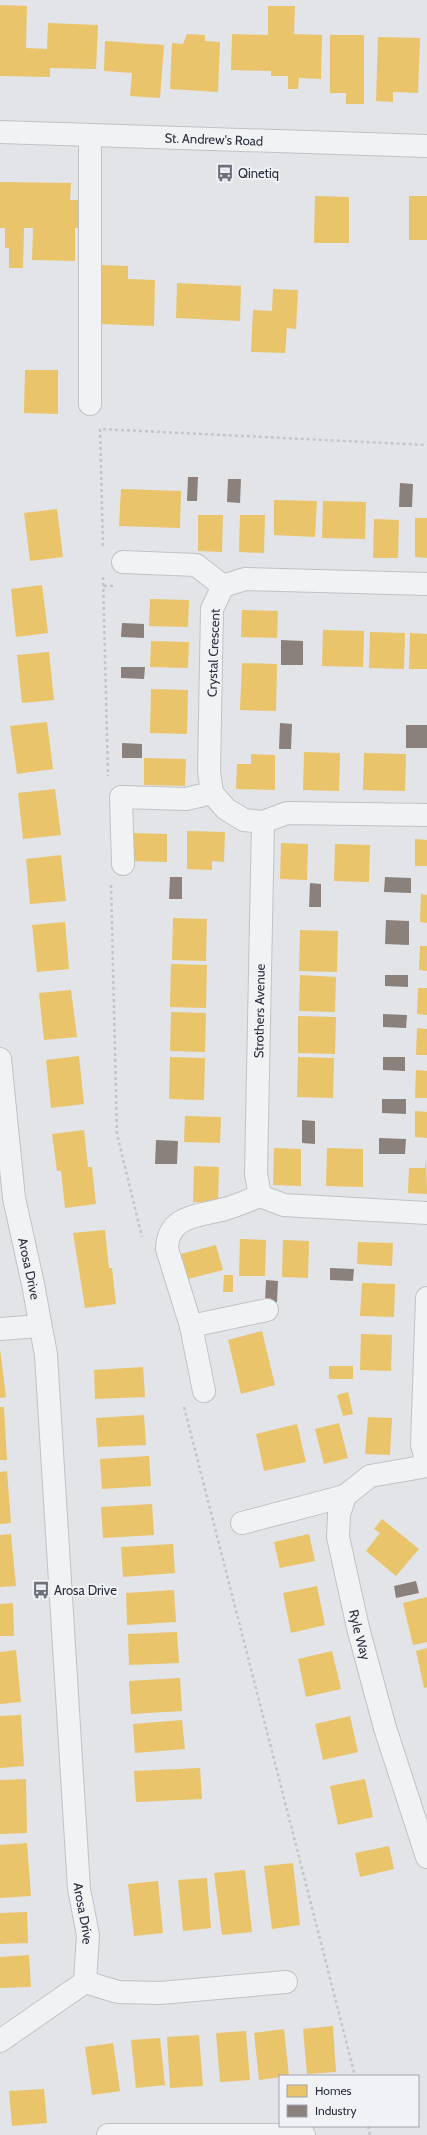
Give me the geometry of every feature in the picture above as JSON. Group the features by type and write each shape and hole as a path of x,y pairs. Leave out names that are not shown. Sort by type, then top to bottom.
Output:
{"street":[{"name":"St. Andrew's Road","path":"0,132 427,146"},
{"path":"90,135 90,404"},
{"path":"123,562 196,565 223,586 245,579 427,584"},
{"name":"Crystal Crescent","path":"212,793 209,772 212,608 223,586"},
{"path":"117,872 117,786 186,799 212,793 226,809 244,820 263,822 288,813 427,815"},
{"name":"Strothers Avenue","path":"260,1196 256,1174 263,822"},
{"name":"Arosa Drive","path":"0,1059 14,1198 33,1284 46,1355 79,1889 88,1935 85,1982"},
{"path":"204,1391 191,1326 167,1249 170,1232 183,1219 228,1208 260,1196 284,1205 427,1213"},
{"path":"427,1298 422,1445 427,1463"},
{"path":"191,1326 267,1310"},
{"path":"0,1329 40,1326"},
{"path":"242,1523 345,1496 370,1476 427,1466"},
{"name":"Ryle Way","path":"345,1496 339,1514 338,1537 358,1628 385,1728 427,1857"},
{"path":"0,2041 85,1982 118,1992 160,1993 286,1982"},
{"path":"108,2135 304,2135"}],"path":[{"path":"103,547 100,428 427,445"},
{"path":"103,570 117,786"},
{"path":"117,872 117,1134 142,1239"},
{"path":"183,1405 355,2075"}],"building: Homes":[{"path":"0,5 27,6 26,48 47,49 48,23 98,25 96,69 50,68 50,77 0,76"},
{"path":"268,6 295,6 294,34 322,35 321,79 299,78 298,89 288,89 288,76 271,76 271,71 231,70 232,34 268,35"},
{"path":"187,34 205,35 205,41 220,42 218,92 170,89 172,43 183,44"},
{"path":"330,35 364,35 364,104 346,104 346,93 330,93"},
{"path":"378,37 420,38 418,93 393,92 393,102 376,101"},
{"path":"105,41 164,45 160,98 130,96 132,73 104,71"},
{"path":"0,182 71,183 70,200 83,200 82,228 75,228 75,261 32,260 33,228 24,228 23,268 9,268 9,248 5,248 5,228 0,228"},
{"path":"315,196 349,197 349,243 314,243"},
{"path":"409,196 427,196 427,240 409,240"},
{"path":"101,265 128,266 128,279 155,280 154,326 99,324"},
{"path":"177,283 241,286 240,321 176,318"},
{"path":"273,289 298,290 296,329 287,328 285,353 251,352 253,310 272,311"},
{"path":"25,370 58,370 58,414 24,413"},
{"path":"121,489 181,491 180,528 119,526"},
{"path":"274,500 317,501 315,537 274,535"},
{"path":"323,501 366,502 365,539 322,538"},
{"path":"57,509 63,557 30,561 24,513"},
{"path":"198,515 223,515 222,552 198,551"},
{"path":"240,515 265,515 264,553 239,552"},
{"path":"415,518 427,518 427,558 415,557"},
{"path":"374,519 399,520 398,558 373,558"},
{"path":"42,585 48,633 16,637 11,589"},
{"path":"150,599 189,600 188,627 149,626"},
{"path":"242,610 278,611 277,638 241,637"},
{"path":"323,630 364,631 363,667 322,666"},
{"path":"370,632 405,633 404,669 369,668"},
{"path":"410,633 427,634 427,669 409,669"},
{"path":"151,641 189,642 188,668 150,667"},
{"path":"49,652 54,700 22,703 17,655"},
{"path":"242,663 277,664 276,711 240,710"},
{"path":"151,689 188,690 187,734 150,733"},
{"path":"47,722 53,769 17,774 10,726"},
{"path":"304,752 340,753 339,791 303,790"},
{"path":"364,753 406,754 405,791 363,790"},
{"path":"251,754 275,755 275,790 236,789 237,764 251,764"},
{"path":"144,758 186,759 185,786 144,785"},
{"path":"55,789 61,835 23,839 18,793"},
{"path":"187,831 225,832 224,862 212,861 212,870 187,869"},
{"path":"132,833 167,834 167,862 132,861"},
{"path":"415,839 427,840 427,866 415,866"},
{"path":"281,843 308,844 307,880 280,879"},
{"path":"335,844 370,845 369,882 334,881"},
{"path":"61,855 66,901 30,904 26,859"},
{"path":"421,894 427,895 427,923 420,922"},
{"path":"173,918 207,919 206,961 172,960"},
{"path":"65,922 69,969 37,972 32,925"},
{"path":"300,930 338,931 337,972 299,971"},
{"path":"420,946 427,946 427,971 419,970"},
{"path":"171,964 207,965 206,1008 170,1007"},
{"path":"300,975 336,977 335,1012 299,1011"},
{"path":"418,988 427,988 427,1015 417,1014"},
{"path":"71,990 77,1037 44,1040 39,993"},
{"path":"171,1012 206,1013 205,1052 170,1051"},
{"path":"298,1016 336,1017 335,1054 298,1053"},
{"path":"417,1028 427,1029 427,1055 416,1055"},
{"path":"79,1056 84,1104 51,1108 46,1060"},
{"path":"170,1057 205,1058 204,1100 169,1099"},
{"path":"298,1057 334,1058 333,1098 297,1097"},
{"path":"416,1070 427,1071 427,1098 415,1098"},
{"path":"415,1111 427,1112 427,1138 415,1137"},
{"path":"185,1116 221,1117 220,1143 184,1142"},
{"path":"84,1130 88,1167 92,1167 96,1204 65,1208 61,1171 57,1171 52,1134"},
{"path":"274,1148 301,1149 301,1186 273,1185"},
{"path":"327,1148 363,1149 363,1187 326,1186"},
{"path":"426,1159 427,1194 408,1193 409,1168 425,1168"},
{"path":"194,1166 219,1167 218,1203 193,1202"},
{"path":"105,1230 109,1268 112,1268 116,1304 85,1308 73,1233"},
{"path":"240,1239 266,1240 265,1276 239,1276"},
{"path":"283,1240 309,1241 308,1278 282,1277"},
{"path":"358,1242 393,1243 392,1266 357,1264"},
{"path":"216,1245 223,1270 188,1279 181,1254"},
{"path":"224,1275 233,1275 233,1292 223,1292"},
{"path":"362,1283 395,1284 394,1317 360,1316"},
{"path":"262,1331 275,1385 241,1394 228,1340"},
{"path":"361,1334 392,1335 391,1371 360,1370"},
{"path":"0,1349 6,1397 0,1398"},
{"path":"329,1366 353,1366 353,1379 329,1379"},
{"path":"143,1367 145,1397 95,1399 94,1370"},
{"path":"348,1392 353,1414 343,1416 337,1395"},
{"path":"0,1407 4,1407 7,1460 0,1460"},
{"path":"144,1415 146,1445 98,1447 96,1418"},
{"path":"368,1417 392,1418 390,1455 365,1454"},
{"path":"339,1423 348,1458 324,1464 315,1429"},
{"path":"297,1424 306,1462 264,1471 256,1434"},
{"path":"149,1456 151,1486 102,1489 100,1459"},
{"path":"7,1471 11,1523 0,1524 0,1472"},
{"path":"152,1504 154,1535 103,1538 101,1507"},
{"path":"382,1519 419,1549 396,1576 366,1551 380,1533 374,1529"},
{"path":"11,1534 16,1586 0,1587 0,1535"},
{"path":"309,1534 315,1561 280,1568 274,1542"},
{"path":"173,1544 175,1573 123,1577 121,1547"},
{"path":"317,1586 325,1625 291,1633 283,1593"},
{"path":"174,1590 176,1622 127,1625 126,1593"},
{"path":"427,1597 427,1642 413,1645 403,1603"},
{"path":"13,1603 14,1636 0,1636 0,1604"},
{"path":"177,1632 179,1663 129,1665 128,1634"},
{"path":"427,1648 427,1687 424,1688 416,1651"},
{"path":"16,1650 21,1702 0,1704 0,1652"},
{"path":"332,1651 341,1689 306,1697 298,1659"},
{"path":"180,1678 182,1711 131,1714 129,1681"},
{"path":"21,1715 24,1766 0,1768 0,1716"},
{"path":"350,1716 358,1752 323,1760 315,1724"},
{"path":"182,1720 185,1749 135,1753 133,1724"},
{"path":"200,1768 202,1799 136,1802 134,1771"},
{"path":"26,1779 27,1833 0,1834 0,1780"},
{"path":"365,1779 373,1817 338,1825 330,1786"},
{"path":"27,1843 31,1896 0,1898 0,1845"},
{"path":"389,1846 394,1869 360,1877 355,1853"},
{"path":"293,1863 300,1925 272,1929 264,1866"},
{"path":"245,1870 252,1932 222,1935 214,1873"},
{"path":"207,1878 211,1928 183,1931 178,1880"},
{"path":"158,1881 163,1933 134,1936 128,1884"},
{"path":"27,1912 28,1943 0,1944 0,1913"},
{"path":"29,1955 31,1987 0,1988 0,1957"},
{"path":"333,2026 336,2072 307,2074 303,2029"},
{"path":"284,2029 289,2075 279,2075 279,2077 259,2080 254,2033"},
{"path":"246,2031 250,2080 220,2082 216,2033"},
{"path":"199,2035 203,2086 170,2088 167,2037"},
{"path":"160,2038 165,2085 136,2088 131,2040"},
{"path":"113,2043 120,2091 92,2095 85,2047"},
{"path":"44,2089 47,2123 12,2126 9,2091"}],"building: Industry":[{"path":"188,477 198,477 197,501 187,501"},
{"path":"228,479 241,479 240,503 227,502"},
{"path":"400,483 413,484 412,507 399,507"},
{"path":"122,623 144,624 144,638 121,637"},
{"path":"281,640 303,641 303,665 281,665"},
{"path":"121,667 145,667 144,679 121,678"},
{"path":"280,723 292,724 291,749 279,749"},
{"path":"406,725 427,725 427,748 406,748"},
{"path":"122,743 142,744 142,758 122,758"},
{"path":"170,877 182,877 182,899 169,899"},
{"path":"385,877 411,878 411,893 384,892"},
{"path":"310,883 321,884 321,907 309,907"},
{"path":"386,920 409,921 409,945 385,944"},
{"path":"385,975 408,975 408,987 385,986"},
{"path":"383,1014 407,1015 406,1028 383,1027"},
{"path":"383,1057 405,1057 405,1071 383,1070"},
{"path":"382,1099 406,1099 406,1114 382,1113"},
{"path":"302,1120 315,1121 315,1144 302,1143"},
{"path":"379,1138 406,1139 405,1154 379,1154"},
{"path":"156,1140 178,1141 177,1164 155,1164"},
{"path":"330,1268 354,1269 353,1281 330,1280"},
{"path":"266,1280 278,1281 277,1302 265,1302"},
{"path":"416,1581 419,1593 396,1598 394,1586"}],"place":[{"name":"Qinetiq","path":"225,173"},
{"name":"Arosa Drive","path":"41,1590"}]}
